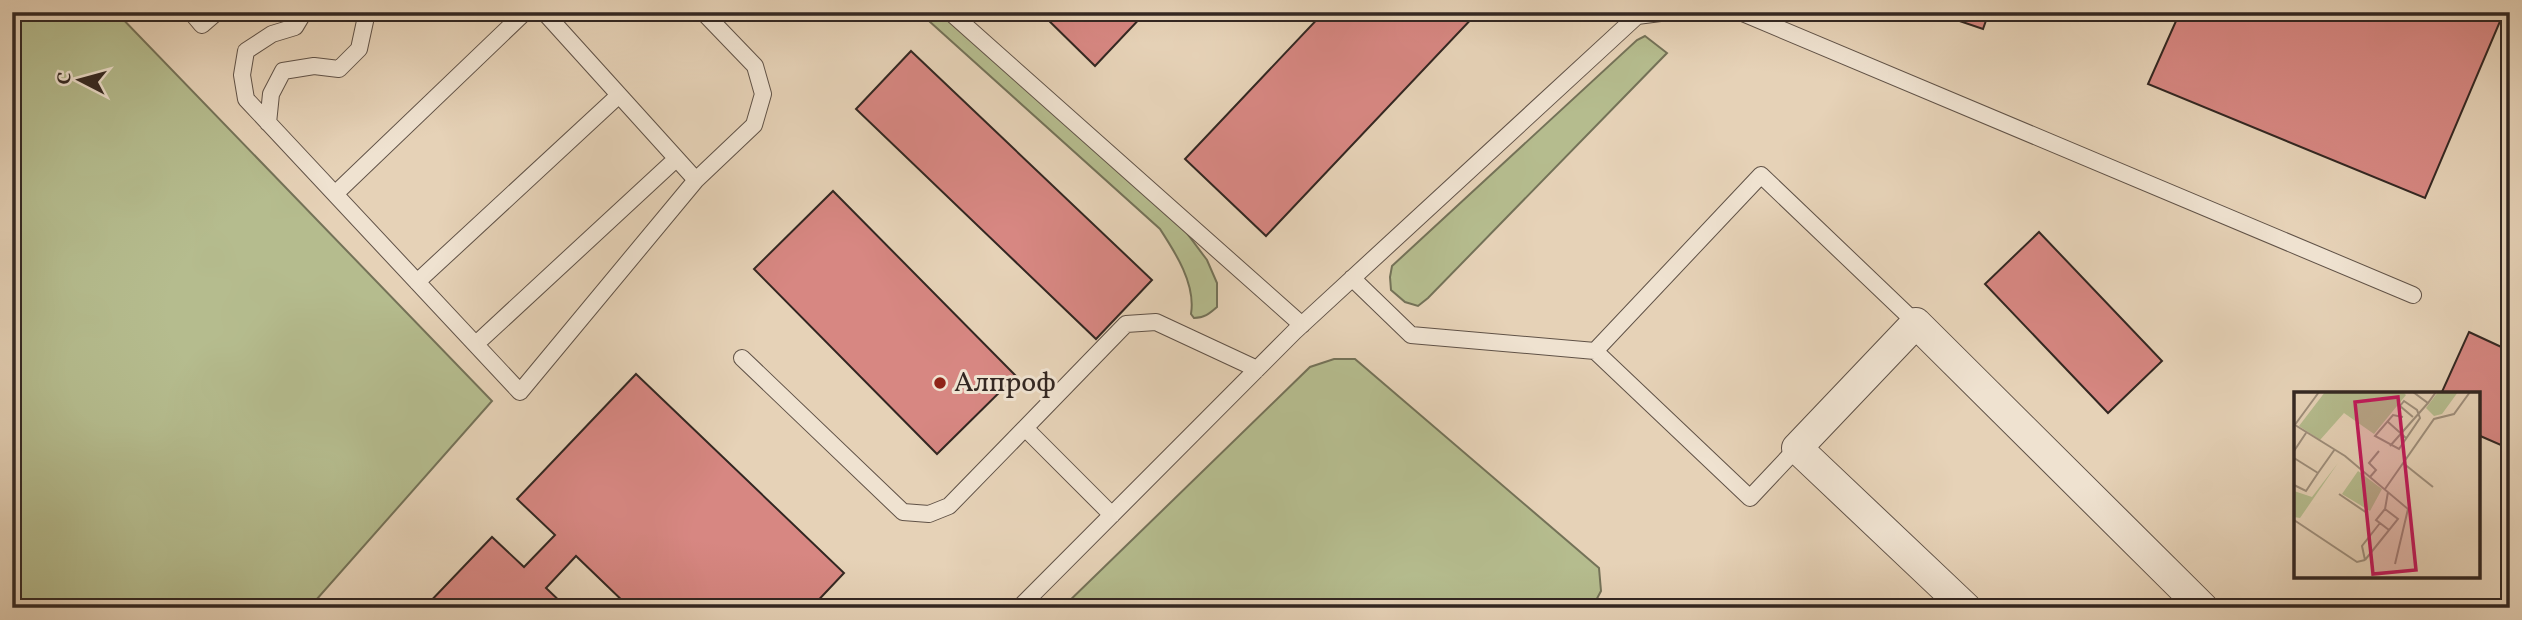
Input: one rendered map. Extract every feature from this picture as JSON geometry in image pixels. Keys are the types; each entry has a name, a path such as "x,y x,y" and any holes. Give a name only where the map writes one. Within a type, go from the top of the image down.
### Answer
{"street":[{"path":"1966,608 1797,448 1916,323 2203,608"}],"lane":[{"path":"191,12 202,25 217,12"},
{"path":"304,12 295,27 272,34 246,51 242,75 246,99 520,392 696,180 754,125 763,94 755,66 703,12"},
{"path":"268,123 271,94 283,71 314,65 339,69 359,49 367,12"},
{"path":"335,194 525,12"},
{"path":"544,12 696,180"},
{"path":"950,12 1303,325"},
{"path":"964,24 975,12"},
{"path":"1019,608 1257,369 1637,16 1668,12"},
{"path":"1740,12 2413,295"},
{"path":"417,282 618,96"},
{"path":"475,344 676,159"},
{"path":"1595,351 1761,175 1916,323"},
{"path":"1352,278 1411,335 1595,351 1750,498 1797,448"},
{"path":"742,358 903,512 929,514 949,506 1126,324 1156,322 1257,369"},
{"path":"1025,428 1112,515"}],"green space":[{"path":"12,12 116,12 492,401 309,608 12,608"},
{"path":"919,12 941,12 1183,228 1207,260 1217,283 1217,307 1206,315 1194,318 1191,314 1192,303 1187,280 1178,258 1160,229"},
{"path":"1645,36 1667,53 1428,298 1418,306 1405,302 1391,290 1392,266 1637,40"},
{"path":"1334,359 1355,359 1599,568 1601,591 1592,608 1062,608 1310,367"}],"building":[{"path":"1040,12 1146,12 1095,66"},
{"path":"1324,12 1478,12 1266,236 1185,159"},
{"path":"1933,12 1989,12 1983,29"},
{"path":"2180,12 2504,12 2425,198 2148,84"},
{"path":"911,51 1152,280 1096,339 856,109"},
{"path":"833,191 1016,376 937,454 754,269"},
{"path":"2039,232 2162,361 2108,413 1985,284"},
{"path":"2469,332 2510,351 2510,449 2480,436 2480,392 2442,392"},
{"path":"636,374 844,573 811,608 630,608 576,556 546,588 567,608 424,608 492,537 524,567 555,535 517,499"}],"place":[{"name":"Алпроф","path":"940,383"}]}
